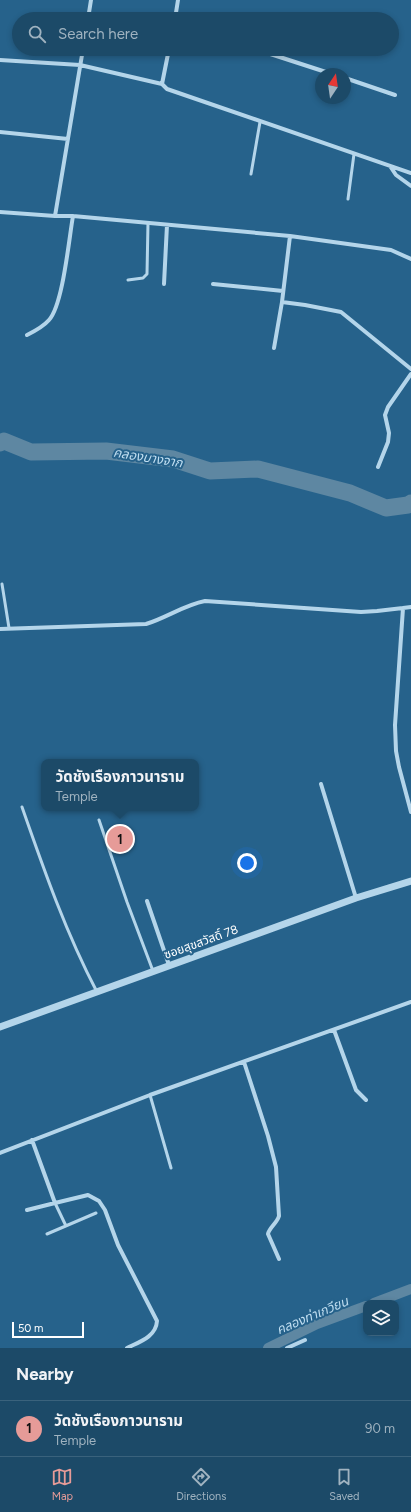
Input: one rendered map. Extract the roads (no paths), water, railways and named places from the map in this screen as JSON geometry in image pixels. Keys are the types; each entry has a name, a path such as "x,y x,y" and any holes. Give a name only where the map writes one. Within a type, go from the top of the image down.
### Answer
{"street":[{"path":"89,12 91,0"},
{"path":"176,12 178,0"},
{"path":"56,216 82,56"},
{"path":"162,84 168,56"},
{"path":"277,56 315,68"},
{"path":"0,60 80,65 162,84 167,89 177,94 411,173"},
{"path":"351,80 395,94"},
{"path":"0,132 68,139"},
{"path":"390,166 400,179 411,186"},
{"path":"0,212 73,216 290,236 391,250 411,259"},
{"path":"27,335 50,319 55,309 63,277 73,216"},
{"path":"164,284 168,224"},
{"path":"274,348 282,302 290,236"},
{"path":"213,284 283,291"},
{"path":"282,302 342,312 411,368"},
{"path":"378,467 388,442 389,433 385,415 388,407 411,374"},
{"path":"0,629 146,624 193,603 205,601 361,612 377,612 411,607"},
{"path":"403,608 395,725 396,751 411,812"},
{"path":"321,784 356,898"},
{"name":"ซอยสุขสวัสดิ์ 78","path":"0,1027 356,898 411,881"},
{"path":"147,901 169,965"},
{"path":"0,1152 150,1095 411,1002"},
{"path":"334,1030 356,1090 366,1100"},
{"path":"244,1062 268,1136 276,1167 279,1216 278,1222 268,1231 268,1234 279,1259"},
{"path":"32,1140 55,1203"},
{"path":"27,1210 88,1195 99,1201 105,1210 118,1245 157,1321 155,1331 149,1336 126,1348"},
{"path":"288,1348 306,1340"}],"lane":[{"path":"251,174 260,122"},
{"path":"348,199 354,154"},
{"path":"128,280 143,278 147,274 148,223"},
{"path":"2,584 9,628"},
{"path":"22,807 74,946 97,992"},
{"path":"99,820 152,971"},
{"path":"150,1095 171,1168"},
{"path":"55,1203 66,1226"},
{"path":"47,1234 96,1213"}],"waterway":[{"name":"คลองบางจาก","path":"0,443 4,441 31,452 106,451 173,459 210,471 258,469 350,493 386,508 408,505 411,503"},
{"name":"คลองท่าเกวียน","path":"382,1300 411,1289"},
{"name":"คลองท่าเกวียน","path":"268,1348 317,1324 363,1307"}],"place":[{"name":"วัดชังเรืองภาวนาราม","path":"120,839"}]}
